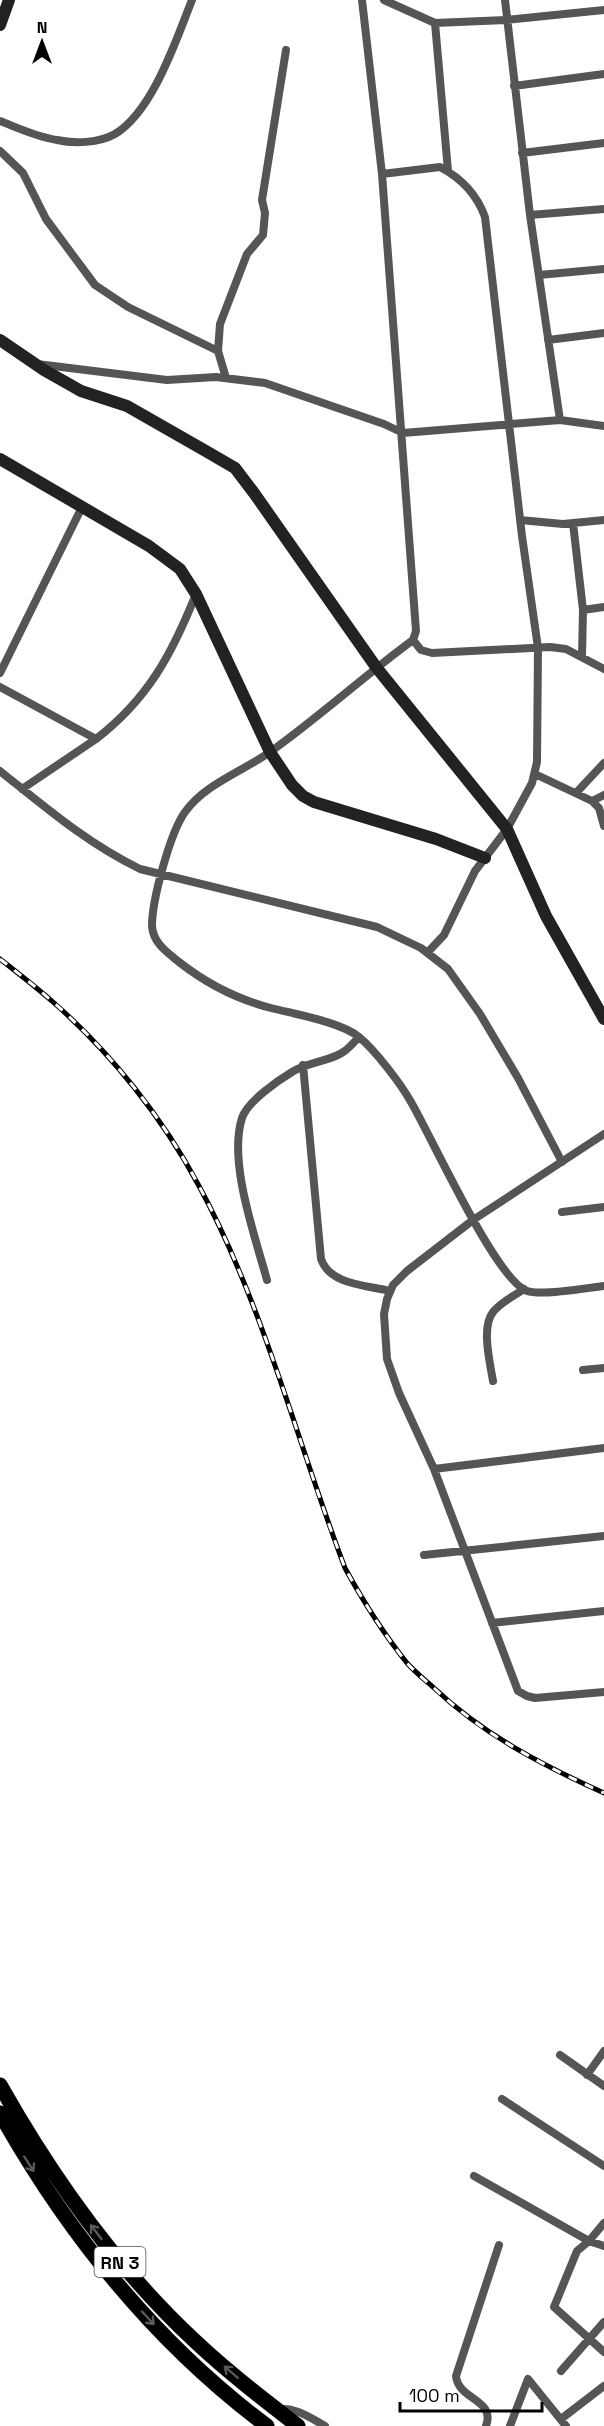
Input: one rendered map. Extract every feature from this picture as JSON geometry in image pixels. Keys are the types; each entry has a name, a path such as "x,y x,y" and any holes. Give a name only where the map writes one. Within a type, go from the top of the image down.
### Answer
{"highway":[{"name":"RN 3","path":"0,2085 32,2141 92,2227 127,2270 196,2342 298,2426"},
{"name":"RN 3","path":"0,2113 40,2180 83,2241 129,2298 214,2384 267,2426"}],"street":[{"path":"0,25 9,0"},
{"path":"0,121 58,141 90,141 115,134 143,106 156,86 192,0"},
{"path":"362,0 382,174 416,605 416,631 413,640 270,752 203,794 187,809 176,826 154,905 152,926 155,938 164,950 198,977 225,992 249,1002 311,1018 359,1037 410,1100 473,1220 509,1277 524,1289 536,1293 604,1286"},
{"path":"384,0 435,23 506,20 604,10"},
{"path":"505,0 530,215 560,420"},
{"path":"435,23 448,171"},
{"path":"226,378 218,351 220,324 247,254 263,235 265,213 262,200 286,50"},
{"path":"514,86 604,74"},
{"path":"522,153 604,143"},
{"path":"0,152 23,173 46,219 95,285 128,307 218,351"},
{"path":"382,174 440,167 472,191 480,201 485,217 508,424 538,648 537,762 532,783 507,829 475,871 444,935 428,952"},
{"path":"530,215 604,209"},
{"path":"538,276 604,269"},
{"path":"548,340 604,333"},
{"path":"0,340 33,363 81,391 127,406 234,468 376,667 507,829 546,916 604,1019"},
{"path":"33,363 167,380 226,378 265,383 375,420 403,433 560,420 604,426"},
{"path":"0,459 165,557 180,569 196,594 270,752 292,785 303,796 314,802 436,838 485,858"},
{"path":"0,673 82,507"},
{"path":"520,520 573,523 604,520"},
{"path":"573,523 583,610 582,656"},
{"path":"22,789 96,740 131,710 162,666 196,594"},
{"path":"583,610 604,607"},
{"path":"413,640 421,650 432,653 538,648 566,649 604,669"},
{"path":"0,687 96,740"},
{"path":"576,793 604,763"},
{"path":"0,771 63,821 115,857 140,869 377,927 404,938 428,952 448,969 480,1014 518,1078 562,1162"},
{"path":"535,774 592,801 599,808 604,826"},
{"path":"592,801 604,795"},
{"path":"267,1280 240,1182 242,1118 250,1105 303,1065 346,1051 359,1037"},
{"path":"303,1065 321,1259 324,1268 340,1280 390,1291"},
{"path":"604,1134 473,1220 407,1271 393,1284 384,1314 387,1359 399,1393 434,1469 518,1691 535,1698 604,1692"},
{"path":"562,1212 604,1207"},
{"path":"493,1381 488,1345 488,1324 492,1313 524,1289"},
{"path":"583,1370 604,1368"},
{"path":"434,1469 604,1448"},
{"path":"424,1555 604,1536"},
{"path":"492,1623 604,1611"},
{"path":"587,2075 604,2051"},
{"path":"560,2055 604,2086"},
{"path":"501,2099 604,2166"},
{"path":"474,2176 589,2241 604,2246"},
{"path":"604,2223 577,2251 554,2307 604,2352"},
{"path":"486,2426 488,2414 486,2409 459,2388 456,2376 499,2245"},
{"path":"561,2371 604,2322"},
{"path":"510,2426 528,2379 564,2423 604,2386"},
{"path":"276,2409 297,2410 326,2426"}],"railway":[{"path":"0,959 34,985 95,1043 152,1111 185,1161 222,1231 261,1326 345,1568 366,1605 390,1640 413,1670 473,1720 514,1748 604,1793"}]}
